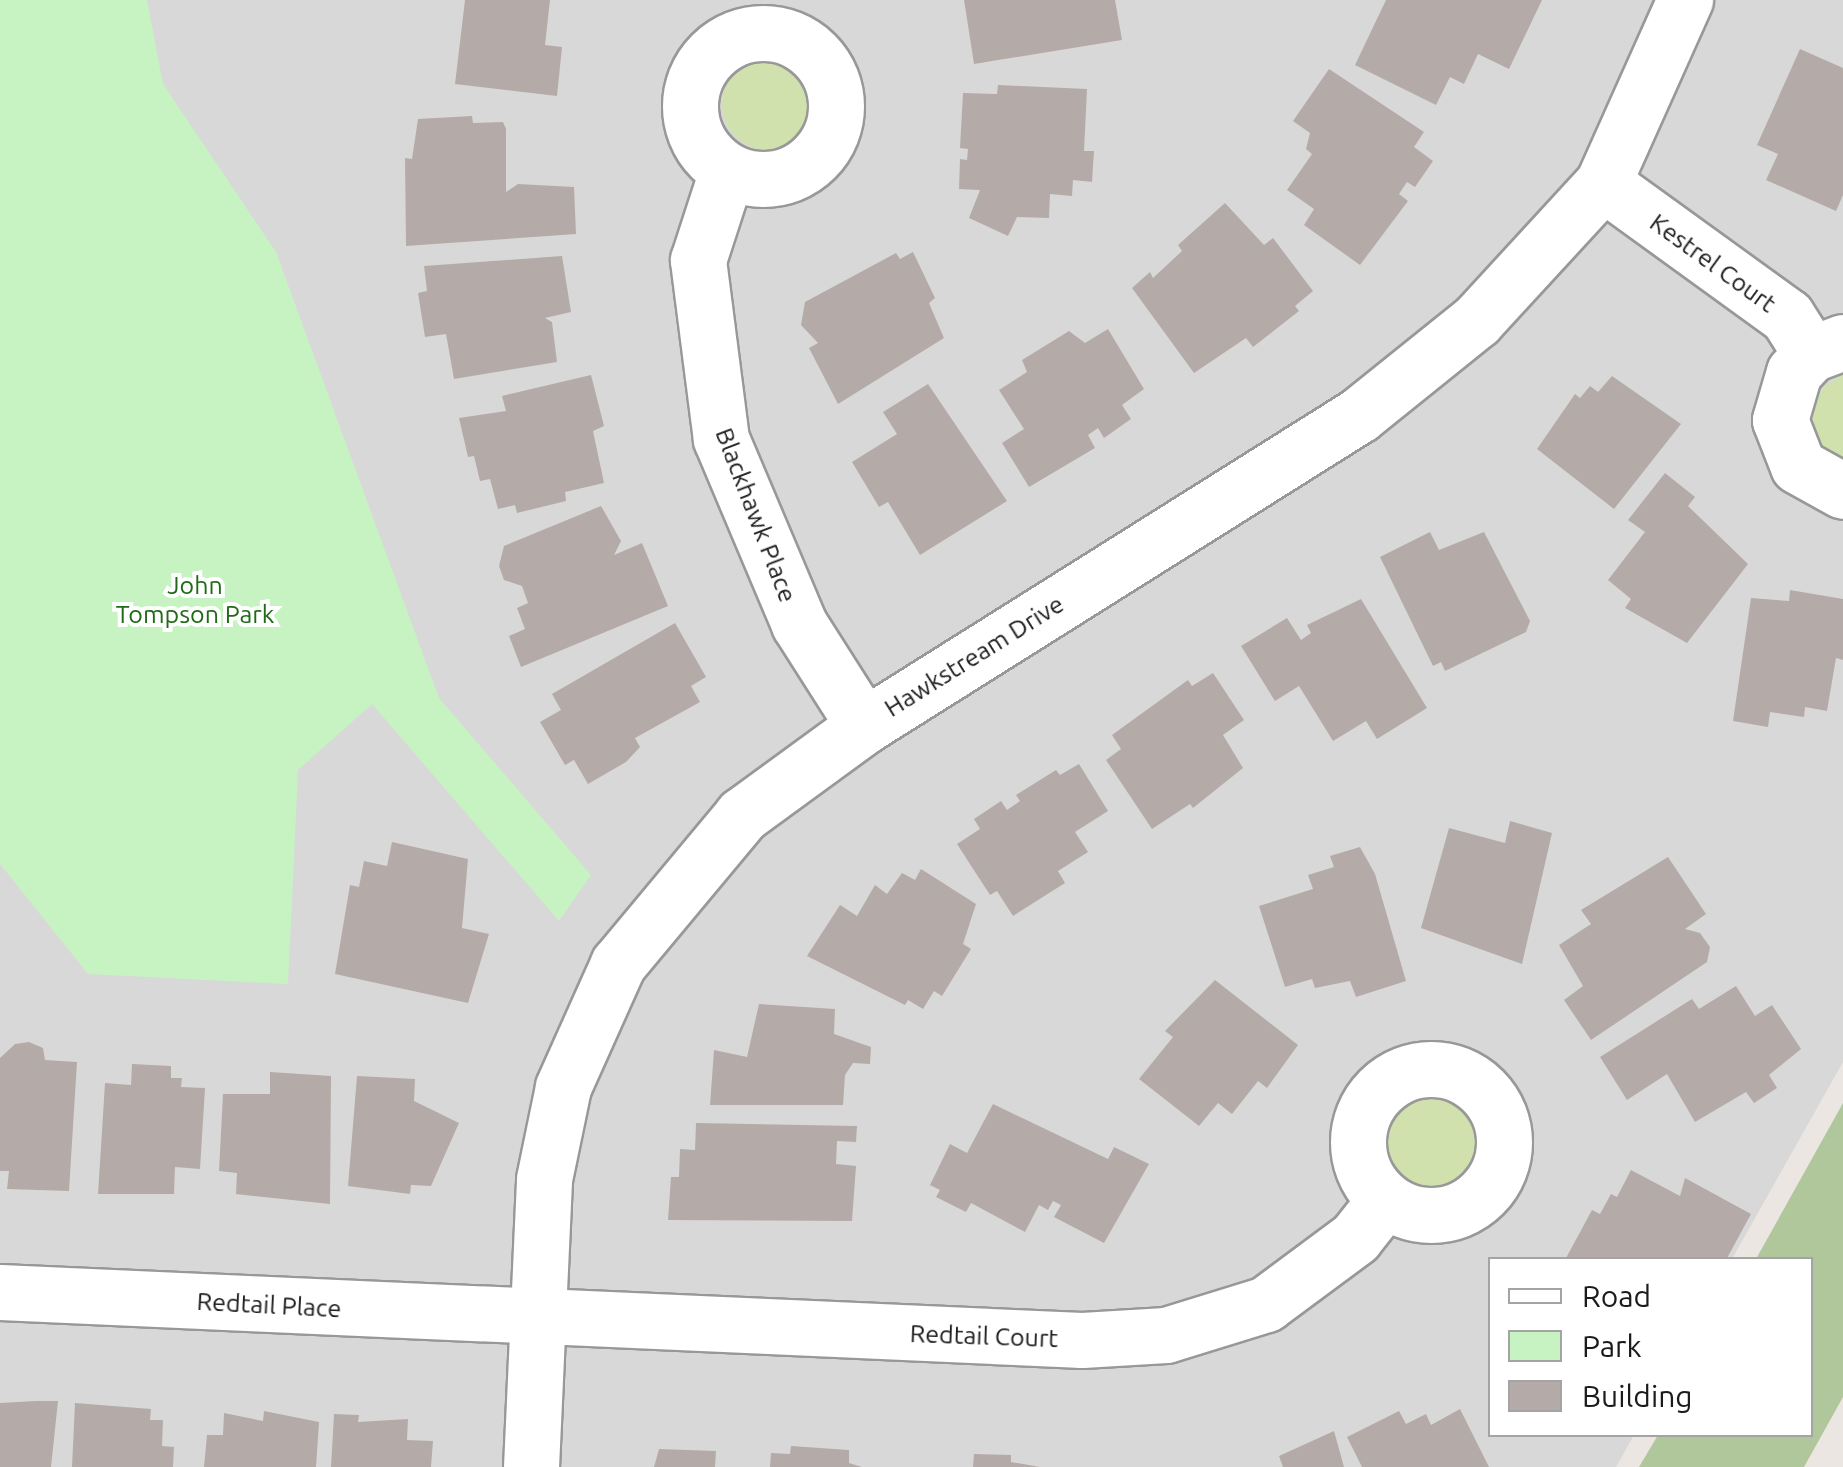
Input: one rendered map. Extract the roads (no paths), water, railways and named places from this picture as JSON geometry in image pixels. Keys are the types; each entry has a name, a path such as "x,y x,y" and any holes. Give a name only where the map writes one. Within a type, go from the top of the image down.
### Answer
{"street":[{"name":"Hawkstream Drive","path":"531,1467 544,1179 563,1087 618,964 742,815 864,726 1412,376 1477,320 1602,184 1686,0"},
{"name":"Blackhawk Place","path":"728,171 698,260 722,439 799,624 864,726"},
{"name":"Kestrel Court","path":"1602,184 1827,348 1783,395 1785,444 1818,482 1843,491"},
{"name":"Redtail Court","path":"538,1318 1082,1340 1166,1335 1266,1304 1355,1238 1385,1200"},
{"name":"Redtail Place","path":"0,1292 538,1318"}],"park label":[{"name":"John Tompson Park","path":"195,600"}]}
